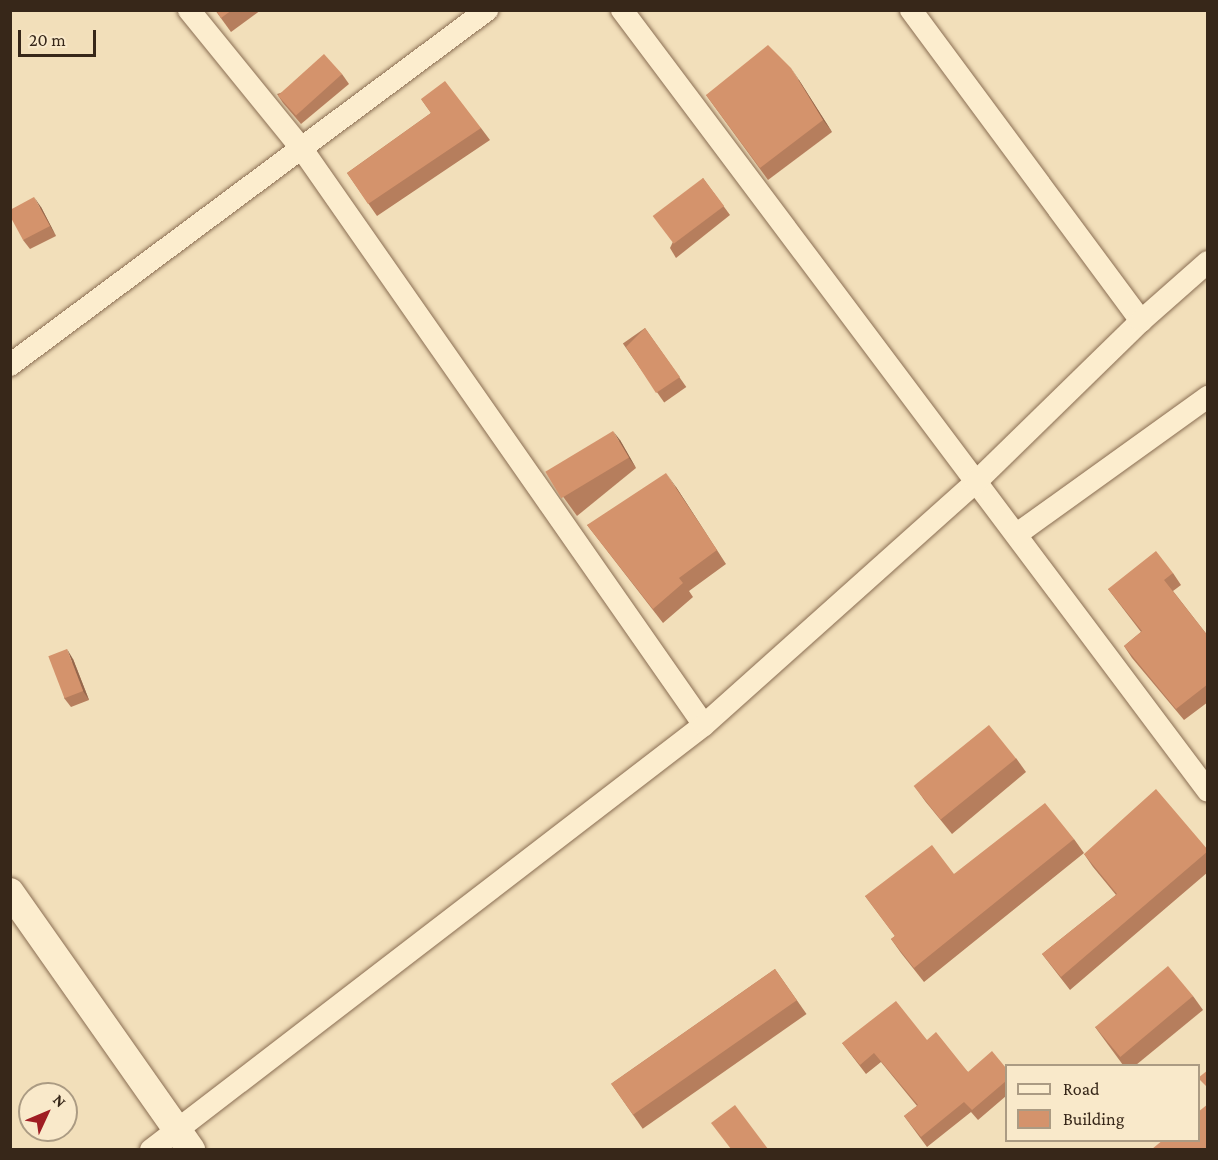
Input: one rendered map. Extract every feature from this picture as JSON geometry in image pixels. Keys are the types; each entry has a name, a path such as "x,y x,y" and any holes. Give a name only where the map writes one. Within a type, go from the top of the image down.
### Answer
{"street":[{"path":"189,10 303,149 704,725"},
{"path":"10,365 487,10"},
{"path":"622,10 1208,791"},
{"path":"911,10 1141,321"},
{"path":"151,1149 185,1140 704,725 976,482 1141,321 1208,262"},
{"path":"1017,534 1208,397"},
{"path":"10,892 185,1140"}],"building":[{"path":"216,10 232,10 221,18"},
{"path":"768,45 791,68 823,120 760,168 706,95"},
{"path":"324,54 342,74 296,116 278,95"},
{"path":"445,81 481,128 368,204 347,173 431,113 421,99"},
{"path":"703,178 724,206 674,244 653,216"},
{"path":"34,197 50,226 23,240 10,216 10,210"},
{"path":"645,328 680,377 656,393 626,347"},
{"path":"613,431 629,458 561,498 545,472"},
{"path":"666,473 717,550 679,578 683,583 653,609 587,525"},
{"path":"1156,551 1173,573 1164,580 1208,636 1208,684 1176,709 1124,646 1142,631 1108,589"},
{"path":"67,649 83,691 64,698 48,656"},
{"path":"989,725 1016,758 941,819 914,786"},
{"path":"1156,789 1208,851 1061,977 1042,954 1117,894 1084,854"},
{"path":"1045,803 1074,839 914,968 891,939 895,936 865,896 932,845 954,874"},
{"path":"1168,966 1193,996 1120,1057 1095,1027"},
{"path":"775,969 797,1000 633,1115 611,1084"},
{"path":"896,1001 927,1040 936,1032 968,1072 992,1051 1005,1067 1005,1082 972,1110 964,1102 921,1137 904,1116 918,1105 874,1053 860,1065 842,1043"},
{"path":"1208,1070 1208,1088 1200,1080 1200,1076"},
{"path":"1208,1104 1208,1149 1152,1149 1161,1142 1200,1142 1200,1110"},
{"path":"735,1105 768,1149 731,1149 711,1123"}]}
